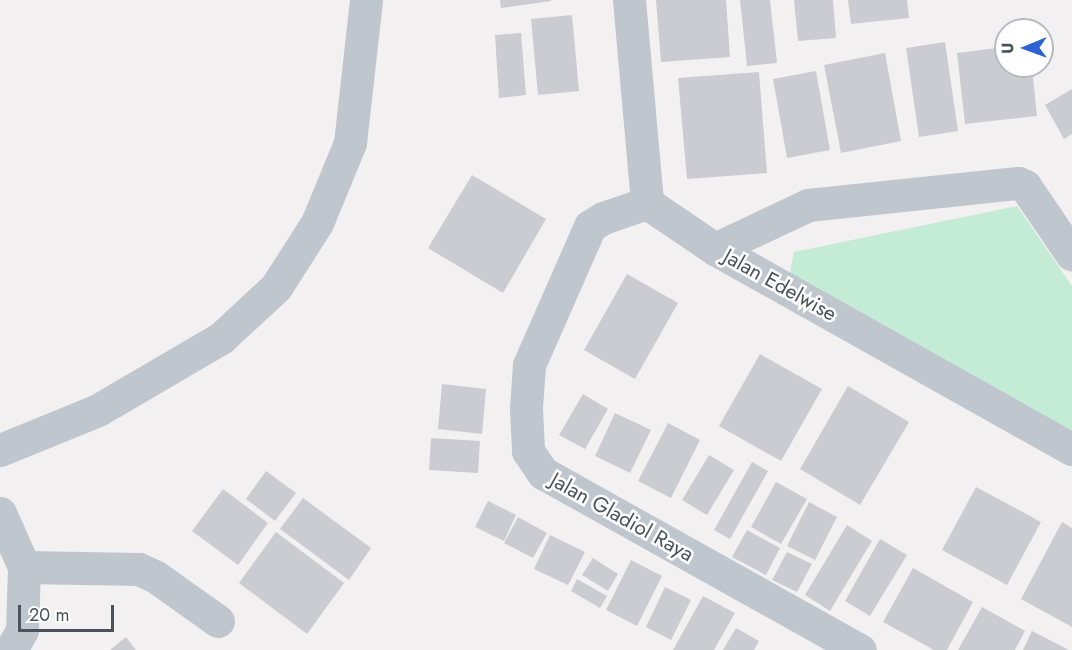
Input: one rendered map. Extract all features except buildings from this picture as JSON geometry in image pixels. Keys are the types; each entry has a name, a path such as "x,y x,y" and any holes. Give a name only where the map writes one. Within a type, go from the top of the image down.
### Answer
{"street":[{"path":"0,450 98,410 221,338 276,287 317,223 350,143 366,0"},
{"path":"628,0 647,203 715,249"},
{"name":"Jalan Edelwise","path":"715,249 808,205 1018,183 1025,186 1072,255"},
{"name":"Jalan Gladiol Raya","path":"647,203 603,218 590,226 529,365 526,416 528,451 543,473 860,650"},
{"name":"Jalan Edelwise","path":"715,249 1072,449"},
{"path":"0,513 24,567 22,630 11,650"},
{"path":"24,567 139,569 156,577 218,621"}],"green space":[{"path":"1017,206 1072,286 1072,445 790,273 794,252"}]}
